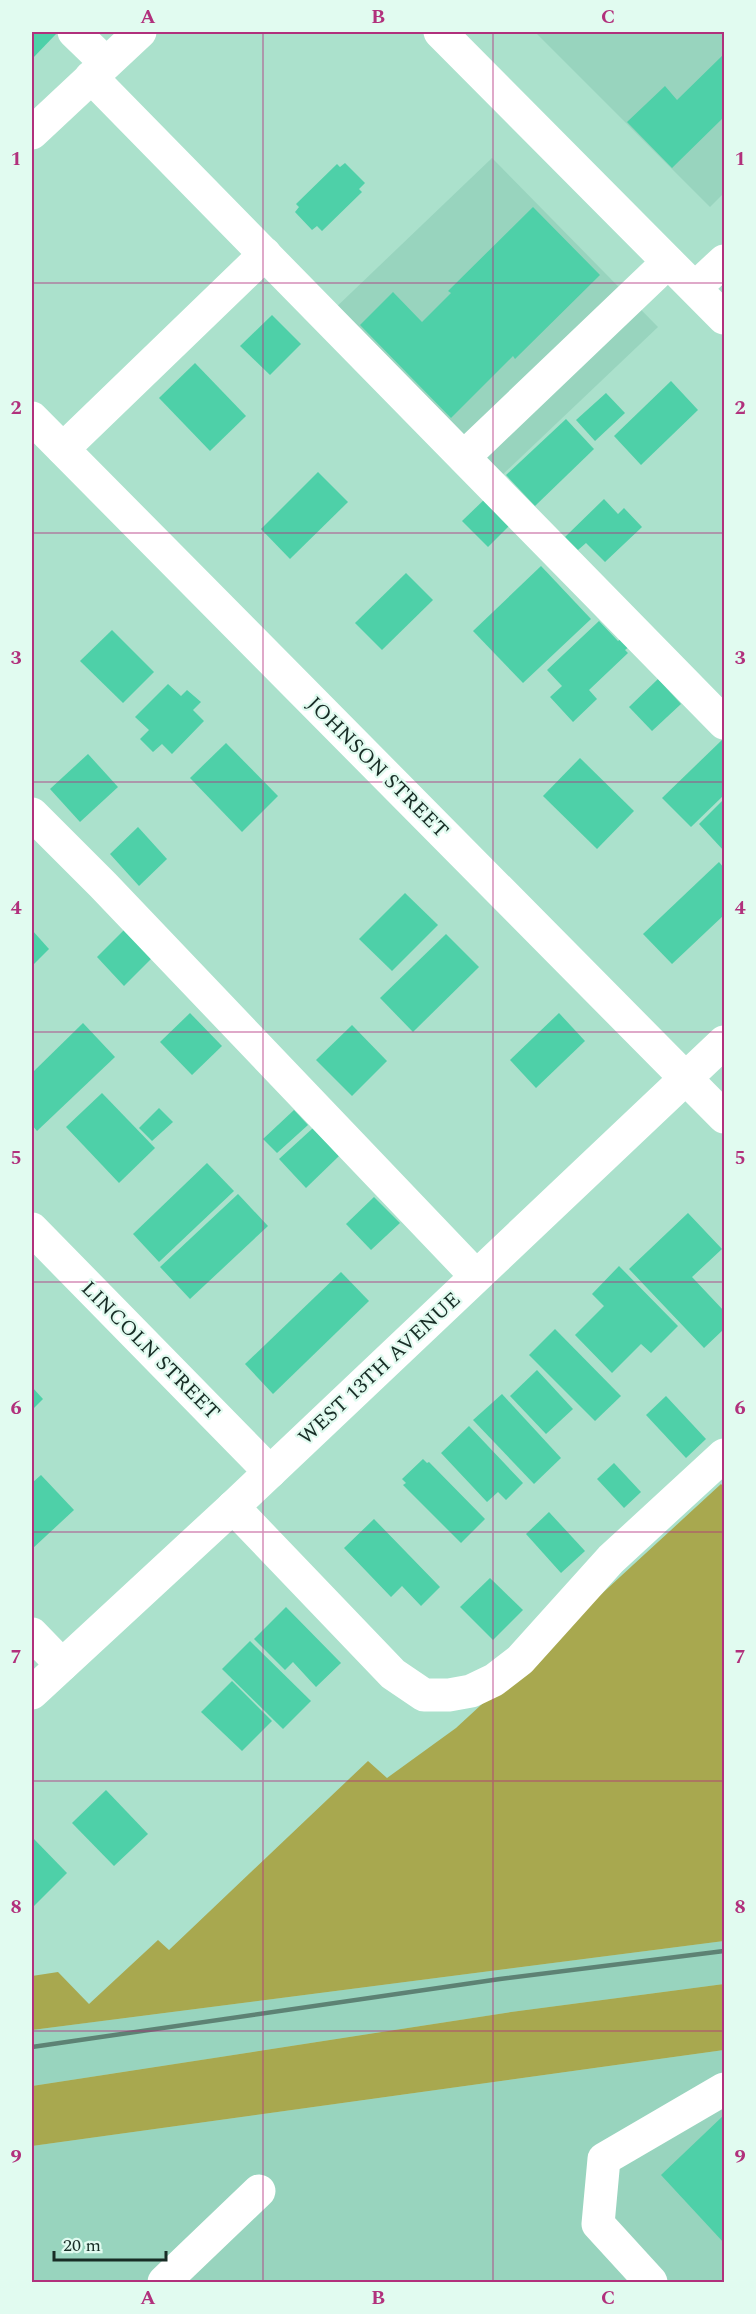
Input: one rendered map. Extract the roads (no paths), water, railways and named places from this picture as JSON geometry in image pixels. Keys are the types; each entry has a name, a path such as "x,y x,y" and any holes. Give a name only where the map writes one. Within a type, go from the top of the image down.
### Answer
{"street":[{"path":"74,32 98,70 265,254 724,723"},
{"path":"32,133 140,32"},
{"path":"440,32 724,318"},
{"path":"63,449 265,254"},
{"path":"695,288 724,261"},
{"path":"464,457 668,262"},
{"name":"JOHNSON STREET","path":"32,418 724,1117"},
{"path":"32,814 476,1276"},
{"name":"WEST 13TH AVENUE","path":"32,1693 233,1507 724,1042"},
{"name":"LINCOLN STREET","path":"32,1229 270,1472"},
{"path":"233,1507 393,1674 424,1695 449,1695 471,1691 494,1680 520,1660 612,1559 724,1455"},
{"path":"32,1634 62,1665"},
{"path":"651,2283 598,2224 604,2159 724,2089"},
{"path":"164,2283 259,2191"}],"railway":[{"path":"32,2047 500,1979 724,1951"}]}
